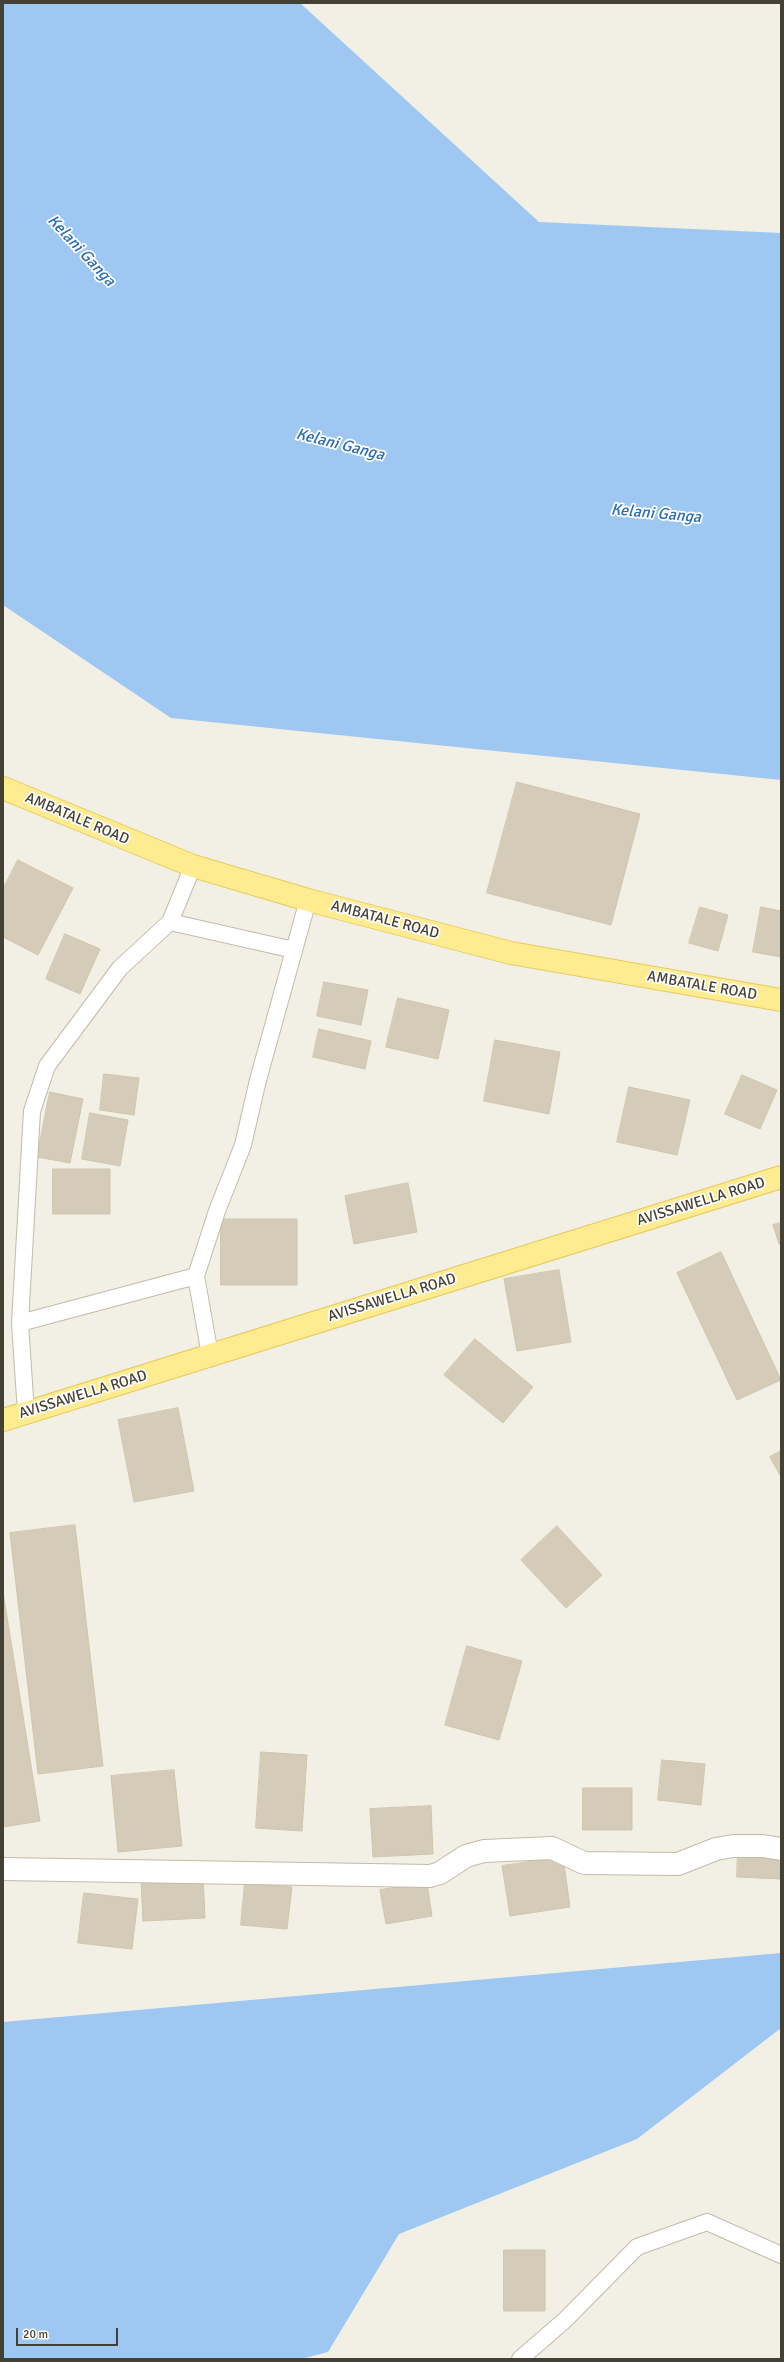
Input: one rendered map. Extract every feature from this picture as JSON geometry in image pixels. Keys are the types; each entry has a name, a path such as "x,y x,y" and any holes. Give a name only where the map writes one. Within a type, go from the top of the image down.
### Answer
{"main road":[{"name":"AMBATALE ROAD","path":"3,788 193,866 308,900 511,953 781,1000"},
{"name":"AVISSAWELLA ROAD","path":"3,1420 781,1177"}],"street":[{"path":"3,1869 430,1876 440,1873 466,1856 484,1851 552,1848 584,1863 678,1864 716,1849 733,1846 763,1846 781,1849"}],"lane":[{"path":"26,1413 20,1323 32,1111 47,1066 120,968 170,922 193,866"},
{"path":"210,1355 196,1276 218,1211 243,1145 258,1080 308,900"},
{"path":"170,922 294,950"},
{"path":"20,1323 196,1276"},
{"path":"520,2359 566,2320 637,2247 708,2222 781,2255"}],"water":[{"name":"Kelani Ganga","path":"3,3 300,3 539,222 781,233 781,780 171,718 3,605"},
{"path":"781,1953 781,2028 637,2139 399,2234 328,2352 301,2359 3,2359 3,2022"}],"building":[{"path":"517,782 640,814 611,925 487,893"},
{"path":"18,860 73,888 38,955 3,937 3,889"},
{"path":"700,907 728,915 718,951 689,943"},
{"path":"761,907 781,911 781,957 753,952"},
{"path":"65,934 100,949 80,994 46,979"},
{"path":"324,982 368,990 361,1025 317,1016"},
{"path":"398,998 449,1010 438,1059 386,1047"},
{"path":"319,1029 371,1041 365,1069 313,1057"},
{"path":"495,1040 560,1052 549,1114 484,1101"},
{"path":"104,1074 139,1078 134,1115 100,1110"},
{"path":"742,1075 777,1090 760,1129 725,1114"},
{"path":"629,1087 690,1100 677,1155 617,1142"},
{"path":"50,1092 83,1099 70,1163 37,1157"},
{"path":"90,1113 128,1120 120,1166 82,1159"},
{"path":"53,1169 110,1169 110,1214 53,1214"},
{"path":"408,1183 417,1232 354,1244 345,1196"},
{"path":"221,1219 297,1219 297,1285 221,1285"},
{"path":"781,1223 781,1244 779,1244 773,1225"},
{"path":"721,1252 781,1380 737,1400 677,1273"},
{"path":"559,1270 571,1342 517,1351 504,1279"},
{"path":"475,1339 533,1387 503,1423 444,1375"},
{"path":"178,1408 194,1491 134,1502 118,1420"},
{"path":"781,1451 781,1477 770,1457"},
{"path":"75,1525 103,1766 38,1774 10,1533"},
{"path":"557,1526 602,1575 566,1608 521,1560"},
{"path":"3,1592 40,1821 3,1827"},
{"path":"467,1646 522,1661 499,1740 445,1725"},
{"path":"261,1752 307,1755 302,1831 256,1828"},
{"path":"662,1760 705,1764 701,1805 658,1800"},
{"path":"174,1770 182,1846 118,1852 111,1776"},
{"path":"583,1788 632,1788 632,1830 583,1830"},
{"path":"431,1806 433,1854 373,1857 370,1809"},
{"path":"738,1851 781,1853 780,1879 737,1877"},
{"path":"563,1857 570,1907 510,1916 502,1866"},
{"path":"203,1876 205,1918 143,1921 141,1880"},
{"path":"245,1883 292,1887 287,1929 241,1925"},
{"path":"427,1883 432,1916 386,1924 380,1890"},
{"path":"84,1893 138,1899 132,1949 78,1943"},
{"path":"504,2250 545,2250 545,2311 504,2311"}]}
